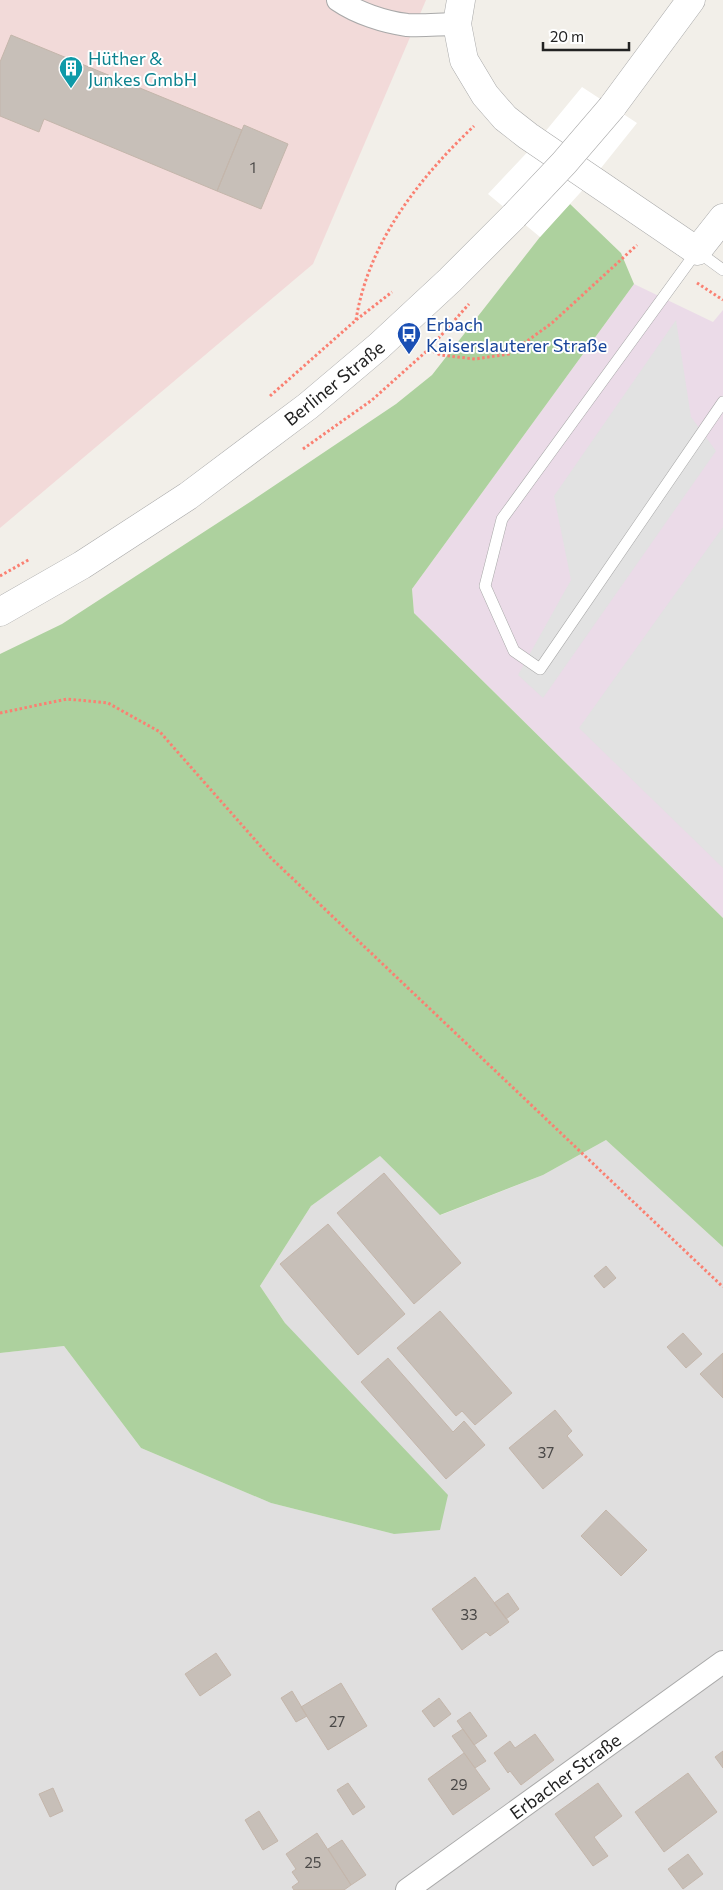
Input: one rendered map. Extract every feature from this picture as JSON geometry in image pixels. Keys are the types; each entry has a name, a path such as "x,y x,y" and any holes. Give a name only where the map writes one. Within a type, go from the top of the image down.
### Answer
{"street":[{"path":"338,0 347,6 382,20 407,25 459,12 464,60 485,95 505,118 528,136 697,250 723,218"},
{"name":"Berliner Straße","path":"0,612 82,565 188,496 308,406 380,346 450,280 564,163 612,106 691,0"},
{"name":"Erbacher Straße","path":"407,1890 723,1662"}],"lane":[{"path":"723,270 697,250 502,519 485,586 514,651 540,669 723,402"}],"path":[{"path":"356,320 360,295 375,256 400,212 426,176 475,125"},
{"path":"429,349 440,355 474,359 508,354 552,323 640,242"},
{"path":"264,402 356,320 394,290"},
{"path":"0,576 35,557"},
{"path":"0,713 67,699 108,703 160,732 271,858 723,1287"}],"shaded area":[{"path":"0,0 426,0 313,264 0,528"},
{"path":"634,284 713,322 723,310 723,918 414,613 412,589"},
{"path":"676,320 691,417 716,451 543,698 518,675 571,580 554,496"},
{"path":"723,527 723,868 579,728"},
{"path":"606,1140 723,1247 723,1890 0,1890 0,1353 64,1346 141,1448 271,1503 394,1534 285,1323 260,1286 311,1206 380,1156 441,1215 543,1175"}],"green space":[{"path":"570,204 621,253 634,284 412,589 414,613 723,918 723,1247 606,1140 543,1175 440,1215 380,1156 311,1206 260,1286 285,1323 448,1495 440,1530 394,1534 271,1503 141,1448 64,1346 0,1353 0,654 62,624 250,502 396,404 432,375 540,237"}],"pier":[{"path":"582,87 637,123 589,183 540,237 488,194 535,144"}],"building":[{"name":"Hüther & Junkes GmbH","path":"11,35 242,130 217,191 44,119 39,132 0,116 0,62"},
{"path":"244,125 288,144 261,209 217,191"},
{"path":"384,1173 461,1263 414,1304 337,1213"},
{"path":"328,1224 405,1314 358,1355 280,1264"},
{"path":"606,1266 616,1278 604,1288 594,1276"},
{"path":"440,1311 512,1393 475,1425 462,1411 456,1416 397,1348"},
{"path":"683,1333 702,1354 686,1368 667,1347"},
{"path":"723,1353 723,1398 700,1374"},
{"path":"388,1358 453,1432 464,1421 485,1445 446,1479 361,1382"},
{"path":"555,1410 572,1431 567,1436 583,1455 543,1489 509,1448"},
{"path":"606,1510 647,1550 621,1576 581,1536"},
{"path":"475,1577 509,1622 490,1636 486,1632 462,1650 432,1609"},
{"path":"508,1593 519,1609 506,1619 494,1603"},
{"path":"216,1653 231,1675 200,1696 185,1674"},
{"path":"341,1683 367,1726 328,1750 301,1707"},
{"path":"292,1691 307,1716 296,1722 281,1698"},
{"path":"439,1698 451,1714 434,1727 422,1711"},
{"path":"470,1712 487,1736 474,1745 457,1721"},
{"path":"463,1729 486,1761 475,1768 452,1736"},
{"path":"535,1734 554,1760 521,1785 510,1771 508,1773 494,1753 510,1741 515,1748"},
{"path":"723,1751 723,1768 715,1757"},
{"path":"464,1753 490,1789 453,1815 428,1779"},
{"path":"688,1773 717,1812 664,1852 635,1812"},
{"path":"348,1783 365,1807 353,1815 337,1790"},
{"path":"598,1783 622,1816 594,1837 608,1856 593,1866 555,1814"},
{"path":"53,1788 63,1811 50,1817 39,1794"},
{"path":"259,1811 278,1841 263,1850 245,1820"},
{"path":"317,1833 351,1885 344,1890 294,1890 292,1887 299,1882 292,1872 296,1869 286,1854"},
{"path":"342,1840 366,1875 351,1885 328,1849"},
{"path":"688,1854 703,1874 683,1889 668,1869"}],"place":[{"name":"Hüther & Junkes GmbH","path":"71,89"},
{"name":"Erbach Kaiserslauterer Straße","path":"409,355"}]}
